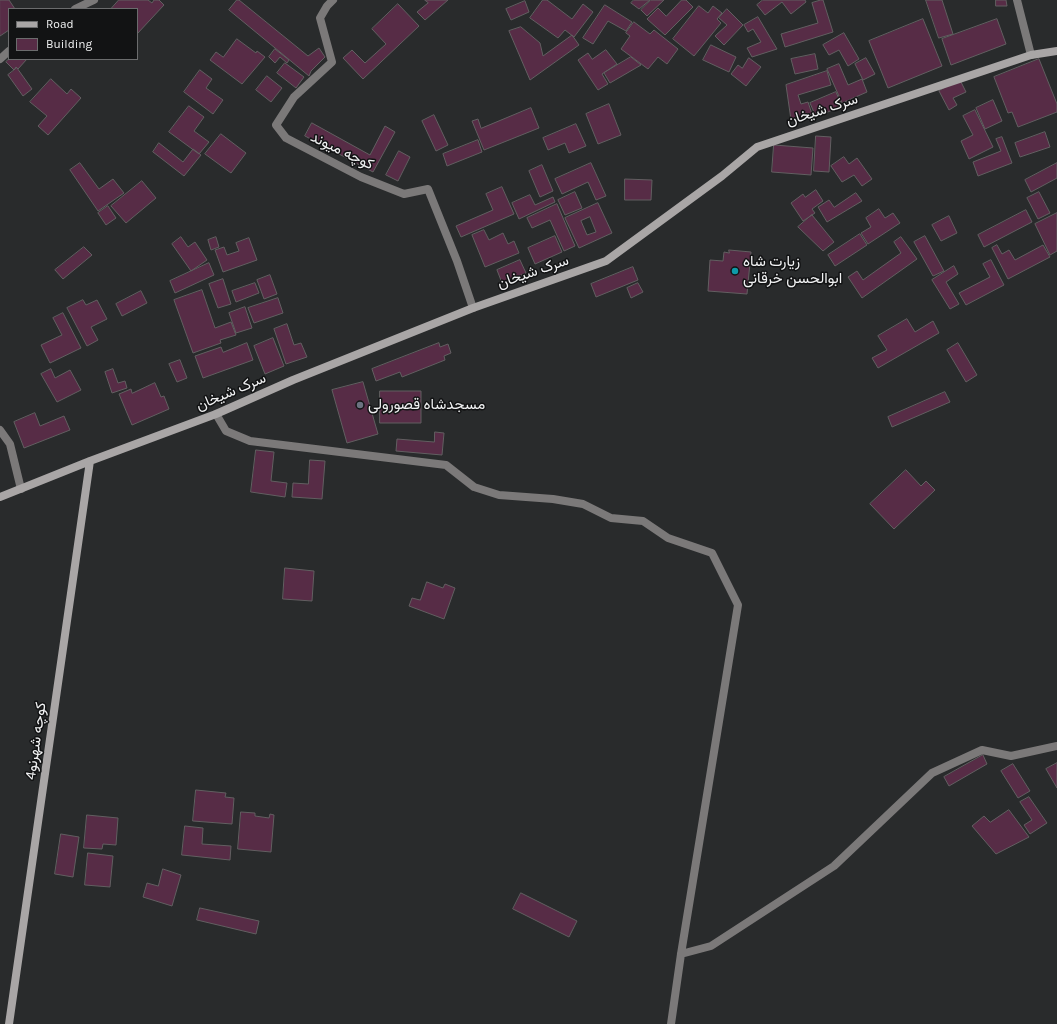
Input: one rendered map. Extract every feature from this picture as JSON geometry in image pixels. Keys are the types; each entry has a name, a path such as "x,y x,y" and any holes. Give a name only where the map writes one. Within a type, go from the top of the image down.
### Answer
{"street":[{"path":"77,8 94,0"},
{"name":"کوچه میوند","path":"333,0 327,6 320,18 332,62 294,98 276,125 286,138 361,177 404,194 428,190 457,261 474,308"},
{"path":"1017,0 1031,55"},
{"name":"سرک شیخان","path":"0,497 90,461 216,414 293,380 474,308 606,261 722,176 757,147 1031,55 1057,51"},
{"path":"0,59 8,52"},
{"path":"216,414 226,432 250,441 446,465 474,486 499,495 553,498 584,504 611,518 643,521 668,538 712,553 738,605 671,1024"},
{"path":"0,430 10,444 21,489"},
{"name":"کوچه شهرنو4","path":"9,1024 90,461"},
{"path":"681,954 711,946 834,866 932,773 982,750 1011,756 1057,746"}],"building":[{"path":"0,0 9,0 14,8 8,8 8,31 0,36"},
{"path":"119,0 148,0 152,3 154,0 159,0 164,5 138,33 138,8 112,8"},
{"path":"237,0 239,0 308,56 319,48 325,57 311,71 309,76 229,10"},
{"path":"425,0 448,0 425,20 417,12 428,3"},
{"path":"543,0 547,0 572,19 583,4 593,12 574,37 565,30 558,38 530,18"},
{"path":"634,0 650,0 639,9 631,3"},
{"path":"651,0 664,0 647,16 641,10"},
{"path":"682,0 686,0 693,7 665,35 647,19 658,8 666,16"},
{"path":"763,0 805,0 806,2 791,14 782,2 765,15 757,5"},
{"path":"823,0 833,32 785,47 781,34 818,23 812,3"},
{"path":"926,0 942,0 953,34 939,38"},
{"path":"996,0 1006,0 1007,6 996,6"},
{"path":"525,1 529,12 511,20 506,9"},
{"path":"398,4 419,26 363,79 343,58 352,50 365,63 386,44 372,29"},
{"path":"605,5 632,22 626,31 608,21 593,44 583,38"},
{"path":"699,6 708,13 713,6 722,13 717,19 721,23 694,56 673,39"},
{"path":"727,9 743,25 724,45 715,36 727,25 719,18"},
{"path":"758,17 777,49 752,57 747,48 761,42 753,29 748,32 744,25"},
{"path":"923,19 942,66 888,88 869,41"},
{"path":"997,19 1006,44 951,65 942,39"},
{"path":"634,22 650,34 654,30 678,49 667,64 658,57 648,69 621,49 630,36 626,33"},
{"path":"521,27 540,43 543,56 572,35 579,45 530,80 509,31"},
{"path":"844,33 859,59 848,66 839,50 829,55 823,45"},
{"path":"237,39 256,53 257,51 265,57 242,84 210,60 216,52 223,57"},
{"path":"711,45 736,57 729,72 703,60"},
{"path":"275,49 289,60 287,63 280,57 275,63 269,57"},
{"path":"606,50 617,64 602,74 608,84 598,90 578,60 588,53 592,59"},
{"path":"815,54 818,69 795,74 791,59"},
{"path":"631,57 641,65 610,83 604,73"},
{"path":"749,58 761,67 746,86 731,74 738,65 742,68"},
{"path":"866,58 875,74 863,80 855,64"},
{"path":"1039,59 1057,104 1057,112 1018,127 1012,112 1008,113 994,77"},
{"path":"8,60 26,60 18,69 16,67 14,70 6,62"},
{"path":"285,63 304,77 296,88 277,73"},
{"path":"839,64 848,85 862,79 867,92 842,103 827,69"},
{"path":"17,68 32,89 23,96 8,75"},
{"path":"200,70 212,79 206,88 223,100 213,114 184,92"},
{"path":"827,71 831,85 798,95 801,104 808,102 812,114 791,120 786,85"},
{"path":"267,76 282,88 271,102 256,90"},
{"path":"51,79 67,94 71,89 81,98 48,135 38,126 47,116 30,102"},
{"path":"960,80 966,92 953,98 957,105 949,110 939,91"},
{"path":"836,92 842,106 816,117 810,103"},
{"path":"993,100 1002,121 985,129 976,108"},
{"path":"609,104 621,135 598,144 586,114"},
{"path":"189,106 204,117 194,131 209,142 199,154 169,132"},
{"path":"531,108 539,128 484,150 472,121 478,119 481,128"},
{"path":"975,110 993,147 969,159 961,141 973,135 963,116"},
{"path":"434,115 448,145 436,151 422,121"},
{"path":"312,123 370,155 385,126 395,132 373,172 305,136"},
{"path":"576,124 586,146 569,153 565,143 548,150 543,138"},
{"path":"1045,132 1050,147 1020,157 1015,143"},
{"path":"221,134 246,153 231,173 205,154"},
{"path":"816,136 831,137 829,172 814,171"},
{"path":"1002,137 1012,163 978,176 973,162 1001,151 996,139"},
{"path":"478,140 482,152 447,166 443,154"},
{"path":"159,143 183,162 193,149 201,155 184,176 153,152"},
{"path":"774,145 813,148 811,175 772,172"},
{"path":"399,151 410,157 398,181 386,175"},
{"path":"844,157 849,164 857,158 872,179 862,186 854,175 842,182 831,166"},
{"path":"80,163 99,189 113,179 124,193 98,211 70,170"},
{"path":"591,163 606,196 596,200 588,182 562,194 555,179"},
{"path":"1057,163 1057,178 1031,192 1025,180"},
{"path":"542,165 553,191 540,197 529,171"},
{"path":"625,179 652,180 651,200 625,200"},
{"path":"142,181 156,198 126,223 111,206"},
{"path":"502,187 514,214 461,237 456,226 493,210 486,194"},
{"path":"816,190 823,201 812,209 815,213 803,221 791,203 803,194 805,197"},
{"path":"575,192 582,208 565,215 558,200"},
{"path":"1039,192 1050,213 1038,219 1027,198"},
{"path":"856,193 862,201 827,222 818,207 829,200 834,207"},
{"path":"530,195 535,205 553,197 555,202 519,219 512,203"},
{"path":"598,203 612,233 579,248 565,218","holes":["590,217 596,232 587,235 581,221"]},
{"path":"557,204 575,246 564,251 550,220 532,228 527,218"},
{"path":"108,206 116,218 106,225 98,213"},
{"path":"879,209 885,218 893,213 900,223 868,244 861,233 871,227 866,218"},
{"path":"1026,210 1032,222 984,247 978,235"},
{"path":"1057,213 1057,251 1050,255 1035,224"},
{"path":"812,215 834,242 823,251 798,227"},
{"path":"949,216 957,233 941,241 932,225"},
{"path":"484,230 489,240 503,233 508,244 514,241 519,253 485,267 472,235"},
{"path":"860,234 867,245 835,266 828,255"},
{"path":"555,236 562,252 535,264 528,248"},
{"path":"925,236 944,271 933,276 914,242"},
{"path":"181,237 188,247 195,242 207,260 191,271 172,244"},
{"path":"216,237 219,247 211,250 208,240"},
{"path":"901,237 917,259 862,298 848,277 857,271 863,280 901,253 894,242"},
{"path":"249,238 257,260 223,272 215,250 224,247 227,255 239,251 236,243"},
{"path":"997,245 1002,254 1009,250 1015,260 1043,245 1050,257 1008,279 992,248"},
{"path":"84,247 92,255 63,279 55,270"},
{"path":"729,250 751,252 747,294 708,291 710,260 723,261 724,252 729,253"},
{"path":"520,260 526,273 502,283 497,270"},
{"path":"991,260 1004,285 966,305 959,293 990,277 983,264"},
{"path":"209,263 214,275 175,293 170,281"},
{"path":"954,266 958,274 946,282 959,304 950,309 932,280"},
{"path":"633,267 638,280 596,297 591,284"},
{"path":"270,275 277,294 264,299 257,280"},
{"path":"223,279 231,304 218,308 209,284"},
{"path":"255,283 259,293 236,302 232,291"},
{"path":"638,283 643,292 631,298 627,288"},
{"path":"202,290 215,328 231,322 236,335 220,340 221,343 193,353 174,300"},
{"path":"141,291 147,303 122,316 116,304"},
{"path":"278,298 283,313 254,323 248,308"},
{"path":"83,300 86,305 97,300 107,319 91,327 98,340 87,346 67,308"},
{"path":"245,307 252,328 236,333 229,313"},
{"path":"63,313 81,348 50,363 41,345 62,335 53,318"},
{"path":"907,319 915,332 933,321 939,333 878,368 872,358 887,350 878,336"},
{"path":"287,324 294,345 301,343 307,357 286,364 274,329"},
{"path":"273,338 284,366 265,374 254,346"},
{"path":"247,343 253,360 203,378 195,356 221,347 223,352"},
{"path":"439,343 440,347 448,344 451,353 444,356 445,360 402,377 400,372 376,381 372,369"},
{"path":"958,343 977,375 966,382 947,350"},
{"path":"180,360 187,378 177,382 169,364"},
{"path":"51,369 55,378 70,370 81,390 57,402 41,374"},
{"path":"113,369 118,383 125,381 127,388 112,393 105,372"},
{"path":"363,382 378,434 347,443 332,390"},
{"path":"155,383 161,397 164,396 169,409 132,425 119,394 131,389 132,393"},
{"path":"380,391 421,391 421,423 380,423"},
{"path":"945,392 950,402 892,427 888,417"},
{"path":"35,413 40,426 64,416 70,430 24,448 14,422"},
{"path":"435,432 444,433 442,455 396,451 397,439 434,442"},
{"path":"256,450 274,452 271,481 287,483 285,497 251,492"},
{"path":"310,460 325,461 322,499 292,497 293,483 308,484"},
{"path":"906,470 921,486 926,481 935,490 894,529 870,504"},
{"path":"285,568 314,571 312,601 283,599"},
{"path":"427,582 443,588 445,584 455,588 444,619 409,606 412,598 420,600"},
{"path":"983,755 987,764 949,786 944,777"},
{"path":"1057,763 1057,788 1046,769"},
{"path":"1013,764 1030,791 1018,798 1001,771"},
{"path":"196,790 226,793 225,797 234,798 232,824 193,821"},
{"path":"1029,797 1047,823 1030,834 1024,825 1032,820 1020,802"},
{"path":"1009,810 1029,837 996,854 972,826 984,816 990,822"},
{"path":"241,812 255,813 255,816 269,818 270,814 274,815 271,852 238,849"},
{"path":"87,815 118,818 116,845 103,844 102,849 84,848"},
{"path":"185,826 203,828 202,844 231,846 230,860 182,855"},
{"path":"61,834 79,837 73,877 55,874"},
{"path":"88,853 113,856 110,887 85,885"},
{"path":"163,869 181,875 172,906 143,897 147,883 158,886"},
{"path":"521,893 577,921 569,937 513,909"},
{"path":"200,908 259,921 256,934 197,920"}],"place":[{"name":"زیارت شاه ابوالحسن خرقانی","path":"735,271"},
{"name":"مسجدشاه قصورولی","path":"360,405"}]}
